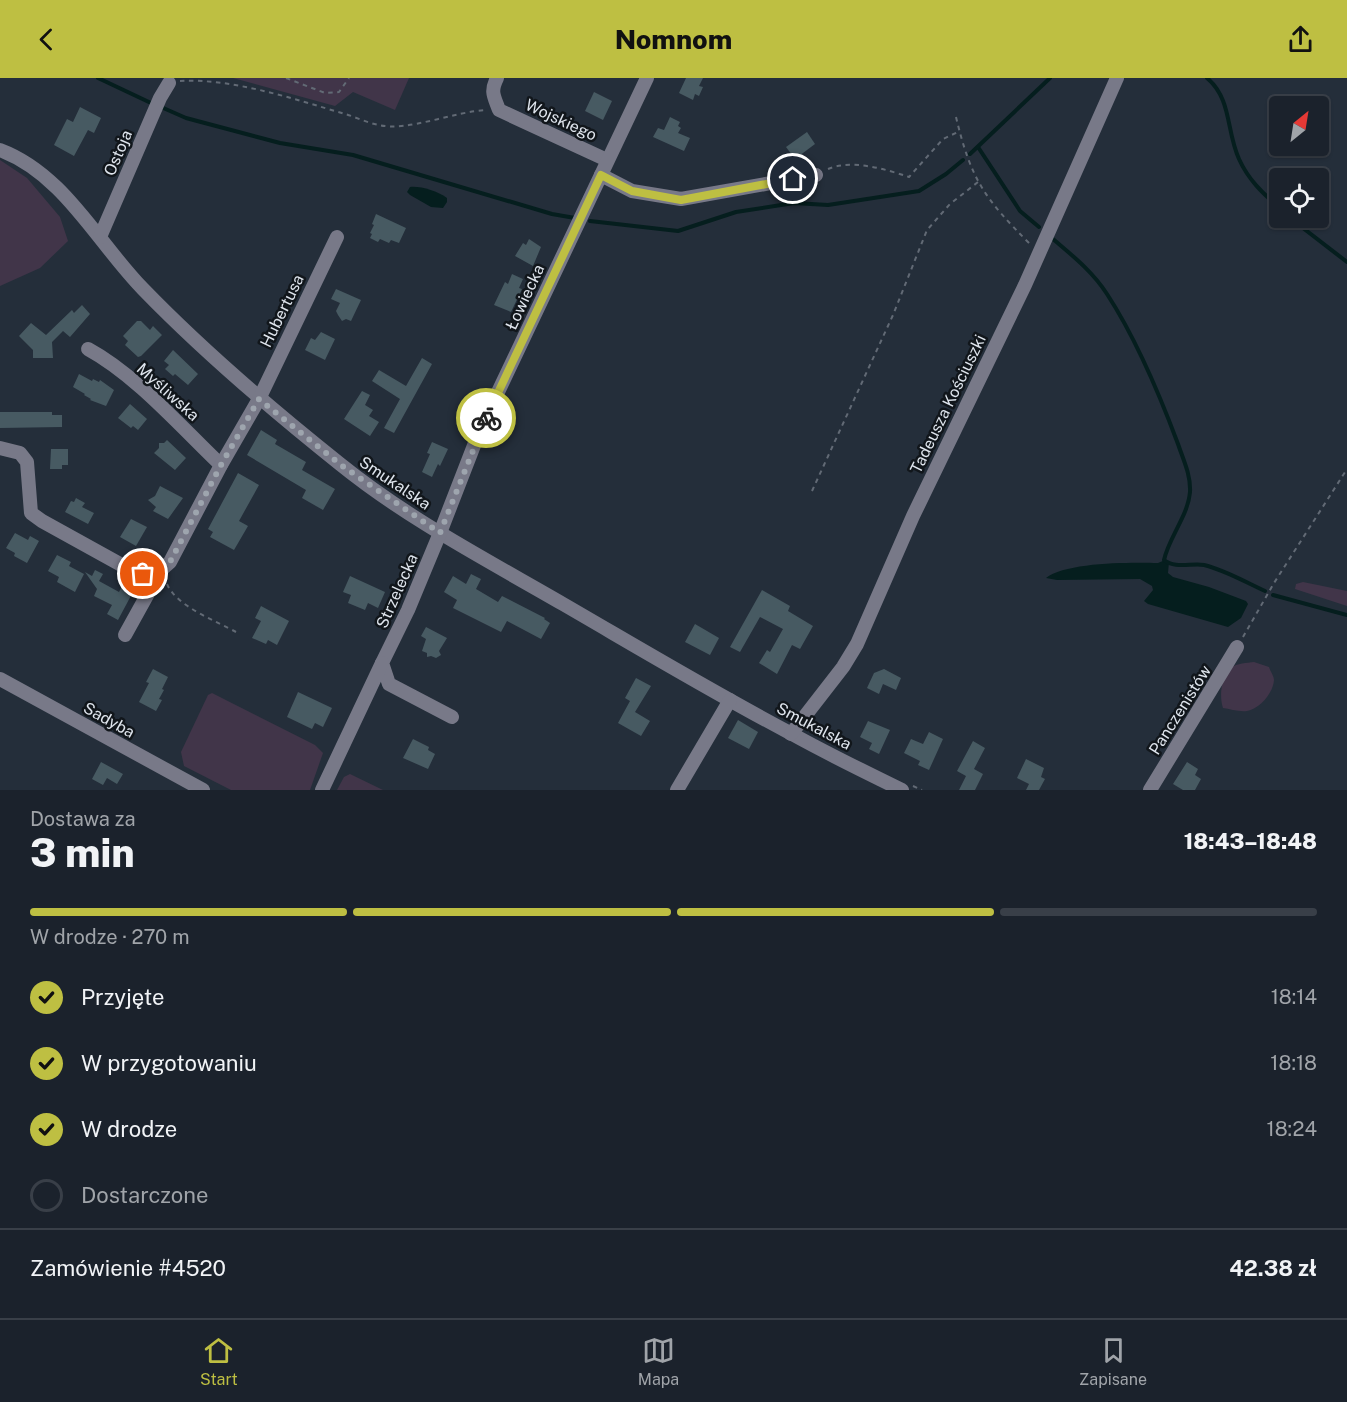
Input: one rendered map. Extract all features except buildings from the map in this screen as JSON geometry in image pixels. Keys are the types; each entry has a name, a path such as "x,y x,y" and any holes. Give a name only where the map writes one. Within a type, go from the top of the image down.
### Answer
{"street":[{"name":"Wojskiego","path":"497,78 492,89 499,110 607,160"},
{"name":"Łowiecka","path":"440,533 480,430 647,78"},
{"name":"Tadeusza Kościuszki","path":"791,734 843,667 857,644 1117,78"},
{"name":"Ostoja","path":"100,237 160,98 169,83"},
{"name":"Smukalska","path":"0,150 17,156 52,183 141,287 259,399 341,465 440,533 791,734 902,790"},
{"path":"601,175 632,191 681,200 816,175"},
{"name":"Hubertusa","path":"124,635 161,570 170,562 259,399 337,237"},
{"name":"Myśliwska","path":"88,349 106,358 221,465"},
{"path":"0,448 20,453 27,462 31,513 42,522 127,568 143,574 161,570"},
{"name":"Strzelecka","path":"322,790 408,610 440,533"},
{"name":"Panczenistów","path":"1150,790 1238,648"},
{"path":"382,663 389,684 452,717"},
{"name":"Sadyba","path":"0,679 203,790"},
{"path":"677,790 730,700"}],"path":[{"path":"286,78 325,93 339,92 349,78"},
{"path":"169,83 198,79 234,83 381,126 409,124 463,113 499,110"},
{"path":"956,117 966,158 978,182 998,212 1039,252"},
{"path":"816,175 839,165 882,168 909,177 943,139 960,131"},
{"path":"812,491 893,315 927,230 950,204 978,182"},
{"path":"1238,648 1274,582 1347,468"},
{"path":"161,570 169,589 184,604 236,632"}],"shaded area":[{"path":"233,78 409,78 395,110 353,92 335,106"},
{"path":"0,160 27,178 60,217 68,241 40,268 0,286"},
{"path":"410,187 434,191 447,198 447,202 443,208 431,207 410,195 407,192"},
{"path":"1165,560 1169,562 1168,573 1173,577 1246,601 1248,604 1241,618 1228,627 1148,604 1144,601 1153,590 1152,586 1140,579 1057,580 1046,578 1055,573 1083,566 1158,563"},
{"path":"1303,582 1347,591 1347,606 1295,589 1296,584"},
{"path":"1254,662 1269,667 1273,675 1273,685 1265,700 1247,711 1223,708 1221,698 1225,676 1236,665"},
{"path":"212,693 315,745 323,753 310,790 231,790 184,766 181,752 208,695"},
{"path":"350,774 383,790 337,790 344,777"}],"waterway":[{"path":"98,78 151,103"},
{"path":"970,154 1050,78"},
{"path":"1207,78 1215,86 1225,105 1239,159 1256,185 1269,199"},
{"path":"161,107 186,118 280,143 353,155 552,214 575,218"},
{"path":"978,147 1020,211 1039,227"},
{"path":"590,221 678,231 736,212 794,203 828,205 919,191 963,160"},
{"path":"1303,228 1347,262"},
{"path":"1053,239 1095,279 1118,312 1147,367 1184,461 1190,486 1189,501 1164,560 1173,564 1212,567 1265,591"},
{"path":"1273,595 1347,615"}],"way so far":[{"path":"143,574 161,570 170,562 259,399 341,465 440,533 486,418"}],"route":[{"path":"486,418 601,175 632,191 681,200 793,179"}]}
